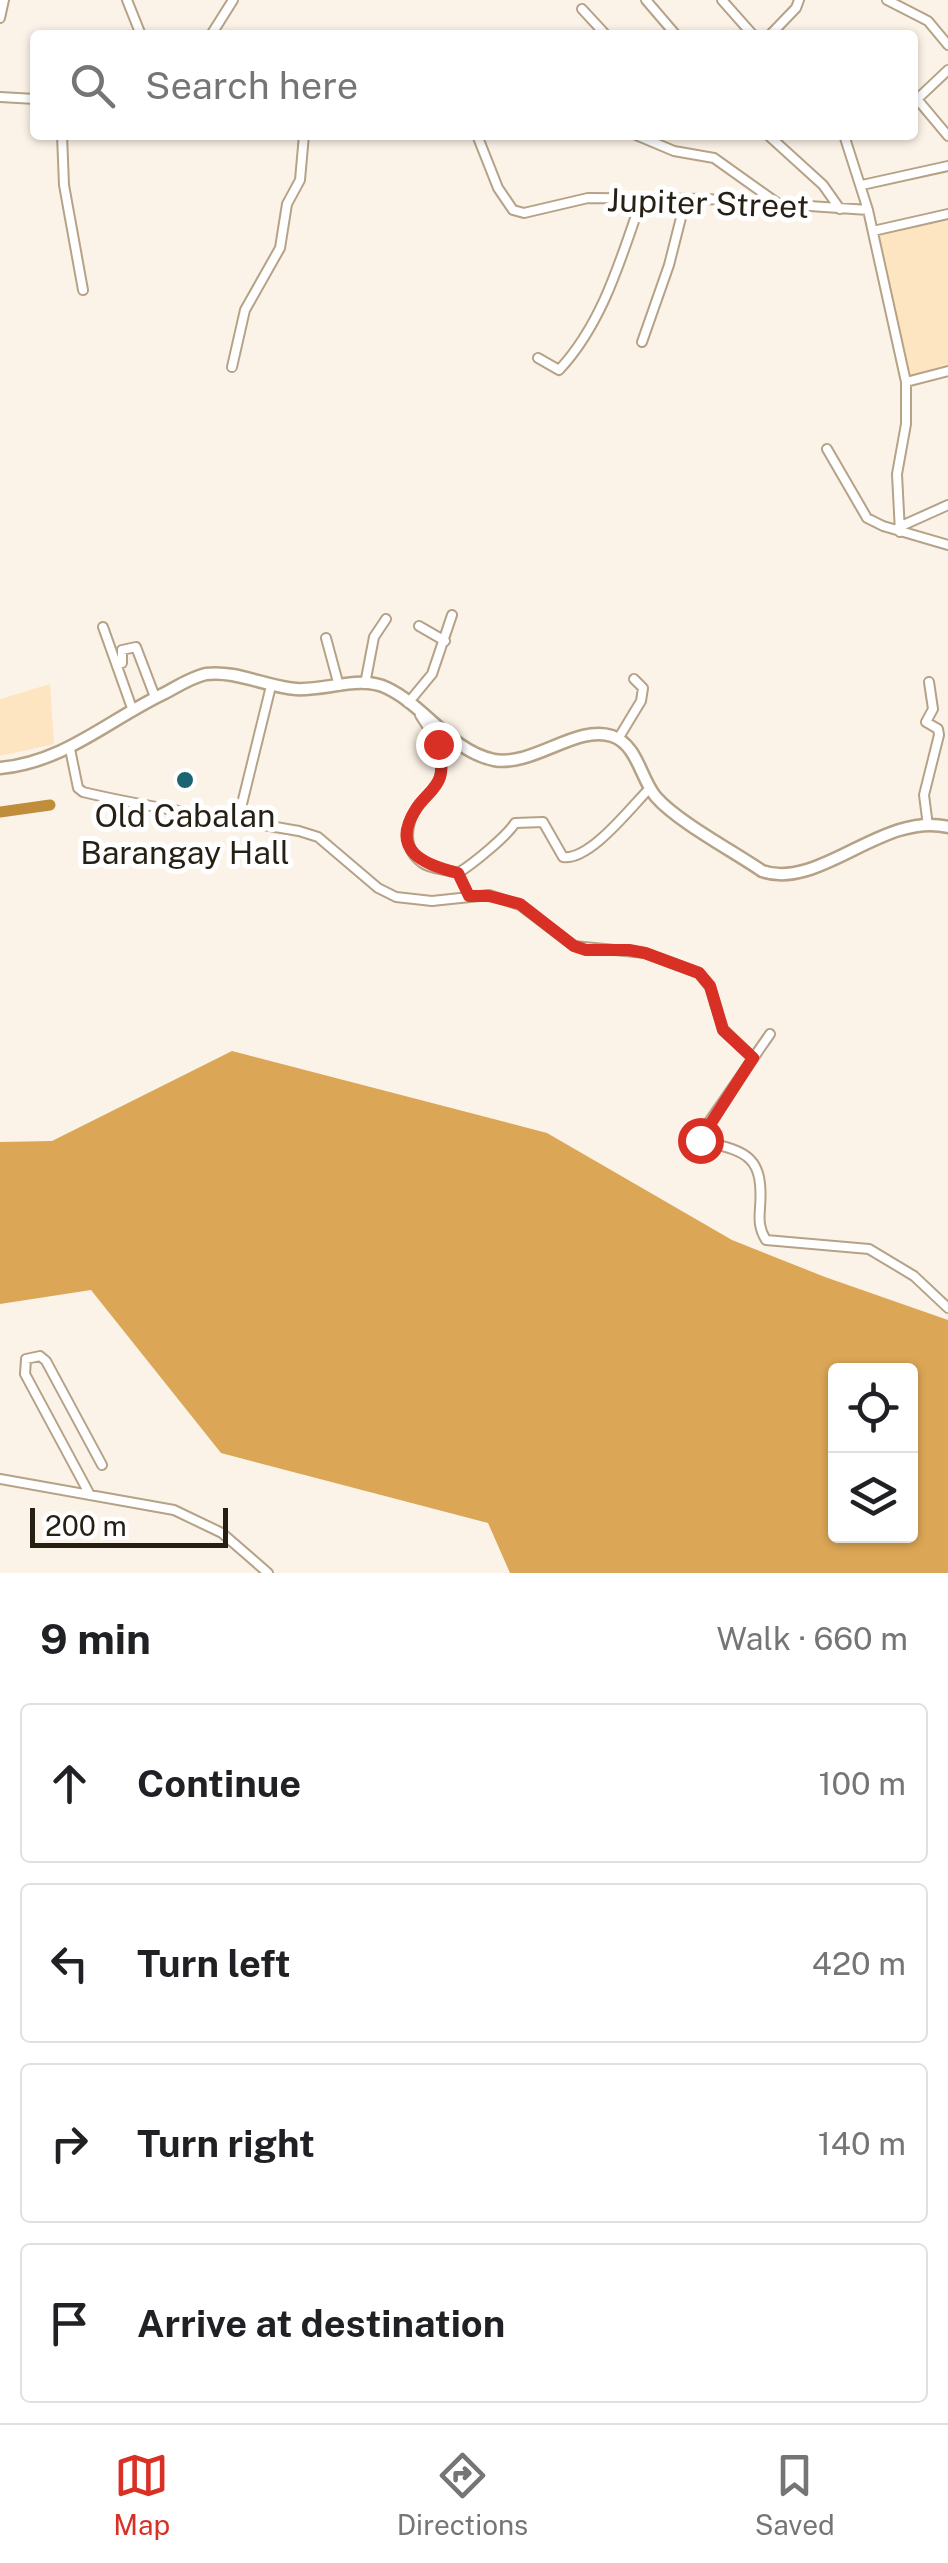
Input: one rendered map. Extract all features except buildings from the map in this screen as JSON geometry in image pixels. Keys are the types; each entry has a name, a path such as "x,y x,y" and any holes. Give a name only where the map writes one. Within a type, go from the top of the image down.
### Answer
{"highway":[{"path":"0,768 70,750 155,698 210,674 301,690 365,684 389,689 467,748 493,760 515,760 594,735 618,739 632,753 650,788 665,806 762,871 783,876 910,828 948,828"}],"street":[{"path":"0,18 4,0"},
{"path":"127,0 139,30"},
{"path":"215,30 233,0"},
{"path":"646,0 672,30"},
{"path":"722,0 749,30"},
{"path":"887,0 928,21 948,44"},
{"path":"774,30 799,2"},
{"path":"582,10 601,30"},
{"path":"918,98 948,70"},
{"path":"0,97 30,100"},
{"path":"918,104 948,136"},
{"path":"62,140 64,185 83,290"},
{"path":"232,366 245,310 280,248 287,204 300,180 304,140"},
{"name":"Jupiter Street","path":"480,140 498,188 513,210 535,212 588,198 686,198 868,210"},
{"path":"648,140 674,151 714,158 780,204"},
{"path":"773,140 823,186 840,208"},
{"path":"846,140 862,185 906,382 906,424 897,474 899,530"},
{"path":"862,185 948,166"},
{"path":"538,358 559,370 587,332 610,291 642,198"},
{"path":"642,342 669,265 686,198"},
{"path":"873,231 948,214"},
{"path":"906,382 948,371"},
{"path":"827,449 862,513 874,522 948,545"},
{"path":"899,530 948,505"},
{"path":"452,615 445,641 412,707 438,744 442,772 409,825 408,844 422,863 458,873 522,820 543,822 563,857 573,857 598,841 650,788"},
{"path":"365,684 374,637 386,618"},
{"path":"419,626 445,641"},
{"path":"103,627 133,710"},
{"path":"326,638 339,686"},
{"path":"122,663 122,650 136,647 155,698"},
{"path":"618,739 641,701 643,688 634,679"},
{"path":"928,682 933,710 926,722 940,734 924,795 928,826"},
{"path":"238,820 271,686"},
{"path":"70,750 78,788 83,792 124,803 169,807 318,837 378,888 396,897 432,901 489,896 520,904 574,946 645,953 699,973 710,986 723,1030 753,1058"},
{"path":"458,873 469,896"},
{"path":"770,1034 700,1140 745,1153 759,1172 760,1226 766,1240 869,1249 914,1276 948,1308"},
{"path":"90,1495 25,1374 26,1359 40,1356 46,1361 102,1464"},
{"path":"0,1479 174,1510 206,1524 268,1573"}],"shaded area":[{"path":"948,221 948,364 905,377 876,234"},
{"path":"50,684 54,744 0,756 0,699"},
{"path":"232,1051 547,1133 732,1240 948,1320 948,1573 510,1573 488,1523 221,1453 91,1290 0,1304 0,1142 52,1141"}],"waterway":[{"path":"0,812 50,805"}],"place":[{"name":"Old Cabalan Barangay Hall","path":"185,780"}],"route":[{"path":"438,744 442,772 415,810 407,837 412,852 422,863 458,873 469,896 489,896 520,904 574,946 645,953 699,973 710,986 723,1030 753,1058 700,1140"}]}
